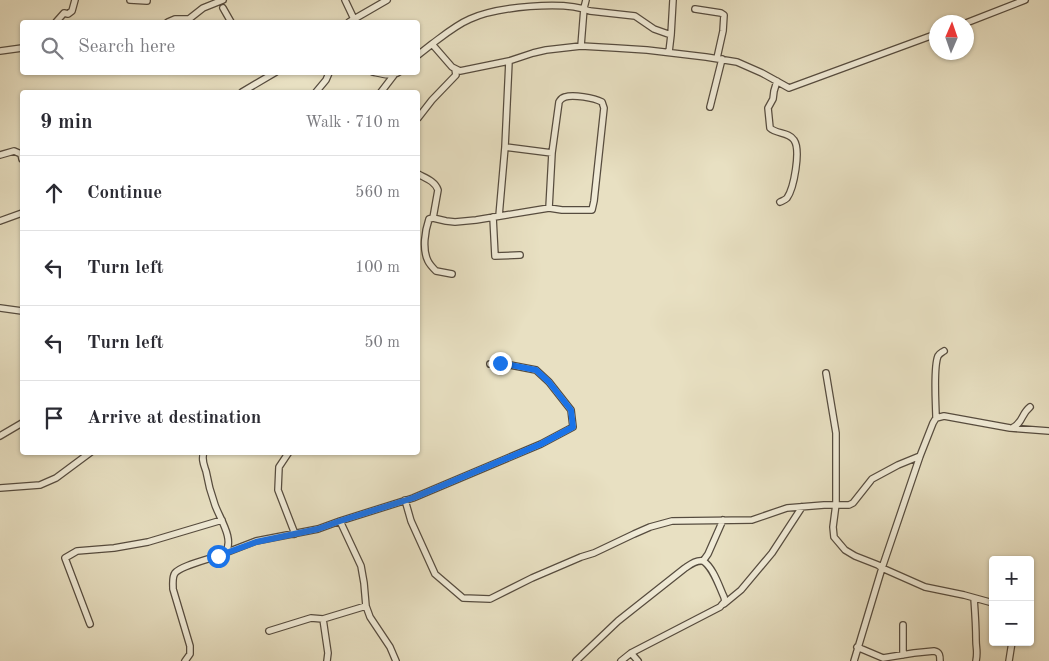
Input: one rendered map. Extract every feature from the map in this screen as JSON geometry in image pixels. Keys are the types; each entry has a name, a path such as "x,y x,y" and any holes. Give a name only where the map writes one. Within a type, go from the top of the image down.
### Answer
{"street":[{"path":"58,20 64,13 68,14 72,11 75,0"},
{"path":"130,0 147,1"},
{"path":"172,20 175,18 189,19 203,8 223,0"},
{"path":"345,0 352,20"},
{"path":"354,20 387,0"},
{"path":"507,0 509,8"},
{"path":"581,46 586,0"},
{"path":"669,52 672,0"},
{"path":"974,20 1025,0"},
{"path":"420,53 458,25 470,19 493,11 540,2 584,8 590,11 634,16 654,29 671,35"},
{"path":"223,8 230,20"},
{"path":"694,9 724,14 720,59 710,107"},
{"path":"432,44 452,67 460,71 509,61 533,52 581,46 624,48 669,52 741,64 788,88 929,37"},
{"path":"0,51 20,48"},
{"path":"509,61 505,147 496,217 495,256 520,255"},
{"path":"420,115 456,75 455,69"},
{"path":"245,90 265,75"},
{"path":"318,90 326,80 327,75"},
{"path":"383,90 396,75"},
{"path":"777,81 773,99 768,108 770,128 794,139 797,159 794,180 788,197 780,202"},
{"path":"452,274 436,272 428,261 425,250 428,219 433,218 455,222 549,208 592,210 604,108 602,102 596,99 568,96 559,102 552,153 549,208"},
{"path":"505,147 552,153"},
{"path":"0,156 14,151 20,154"},
{"path":"420,175 433,182 438,190 433,218"},
{"path":"0,221 20,214"},
{"path":"0,308 20,311"},
{"path":"854,661 882,568 920,456 936,418 936,370 938,358 944,351"},
{"path":"185,661 190,654 190,646 173,589 172,579 180,568 256,542 318,529 405,500 541,444 573,427 571,410 549,382 536,370 500,363 490,364"},
{"path":"826,373 836,433 834,537 845,550 855,556 925,587 989,602"},
{"path":"1010,428 1018,425 1024,413 1030,407"},
{"path":"936,418 944,416 1010,428 1049,431"},
{"path":"0,436 20,425"},
{"path":"0,488 40,485 56,478 87,455"},
{"path":"203,455 208,483 226,529 228,550 225,553"},
{"path":"287,455 280,468 278,490 295,534"},
{"path":"405,500 435,574 463,598 490,599 532,578 594,553 650,527 672,521 752,520 781,509 836,504 849,505 852,504 872,479 920,456"},
{"path":"621,661 631,653 720,607 741,590 772,553 802,507"},
{"path":"90,624 65,558 77,551 114,548 148,542 222,520"},
{"path":"703,561 723,520"},
{"path":"340,521 361,566 366,606 396,661"},
{"path":"576,661 618,621 685,568 698,560 706,562 710,567 724,597 724,604"},
{"path":"974,598 978,653 976,661"},
{"path":"268,631 311,618 323,620 366,606"},
{"path":"323,620 328,653 327,661"},
{"path":"903,625 903,655"},
{"path":"1009,661 1011,646"},
{"path":"857,647 883,658 914,652 934,651 940,654 940,661"},
{"path":"631,653 638,661"}],"route":[{"path":"218,556 256,542 318,529 413,498 541,444 573,427 571,410 549,382 536,370 500,363"}]}
